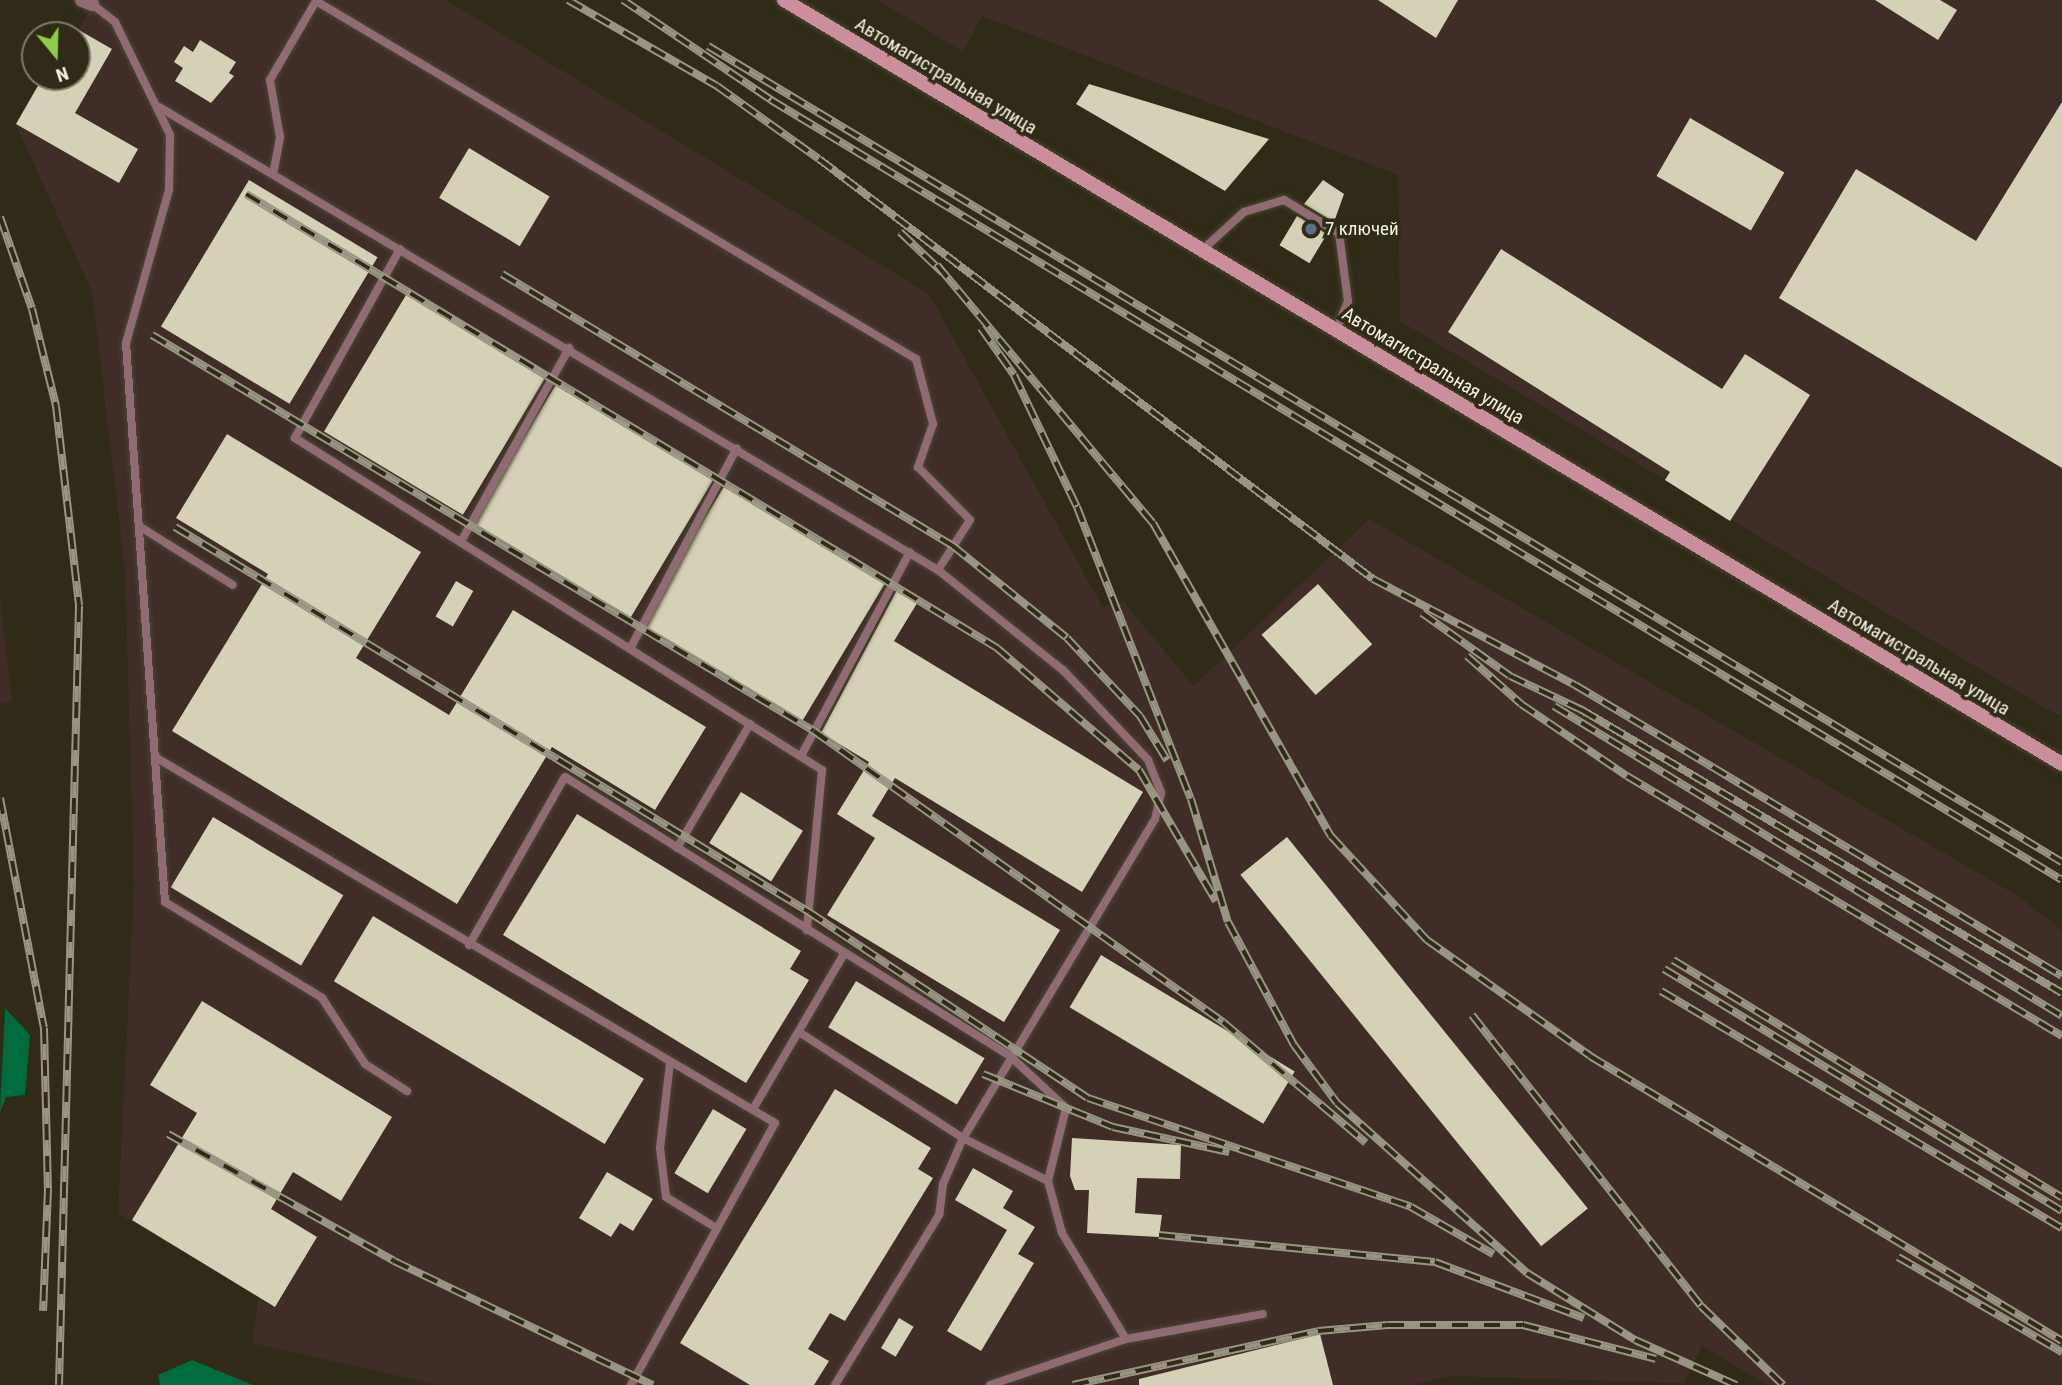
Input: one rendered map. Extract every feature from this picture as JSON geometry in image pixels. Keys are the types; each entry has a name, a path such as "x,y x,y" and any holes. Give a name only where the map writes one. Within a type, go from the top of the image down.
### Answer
{"main road":[{"name":"Автомагистральная улица","path":"784,0 1200,253 1336,331 2062,764"}],"lane":[{"path":"273,174 280,137 270,80 315,1 916,359 933,424 918,467 970,520 938,570"},
{"path":"87,2 115,22 159,107 170,135 169,190 126,343 142,528 164,902 323,998 365,1064 407,1091"},
{"path":"159,107 569,348 938,570 1063,670 1148,760 1161,793 1155,818 963,1138 943,1184 939,1215 835,1385"},
{"path":"1200,253 1244,212 1284,200 1339,233 1348,301 1336,331"},
{"path":"400,249 295,438 463,538 822,770 807,930"},
{"path":"463,538 569,348"},
{"path":"631,647 737,448"},
{"path":"142,528 233,585"},
{"path":"801,756 910,552"},
{"path":"677,849 750,724"},
{"path":"155,757 469,945 775,1123 713,1226 631,1385"},
{"path":"469,945 565,777 1010,1056 1066,1108 1048,1181 1068,1243 1126,1339"},
{"path":"753,1109 844,954"},
{"path":"799,1031 963,1138 1048,1181"},
{"path":"670,1063 660,1148 666,1197 713,1226"},
{"path":"990,1385 1126,1339 1263,1314"}],"shaded area":[{"path":"94,0 446,0 929,294 1102,606 1124,602 1194,686 1369,519 2018,896 2062,930 2062,1385 1767,1385 1702,1346 1684,1383 1449,1376 1413,1385 439,1385 252,1343 259,1297 118,1213 134,886 125,570 92,292 16,124 35,91 91,91 91,21 84,21"},
{"path":"878,0 2062,0 2062,718 1400,321 1398,175 982,16 963,52"},
{"path":"0,597 12,702 0,704"}],"green space":[{"path":"5,1008 30,1035 25,1095 6,1097 0,1112"},
{"path":"192,1360 253,1385 160,1385 158,1375"}],"building":[{"path":"1378,0 1458,0 1436,38"},
{"path":"1875,0 1940,0 1957,10 1938,40"},
{"path":"91,37 112,49 91,85"},
{"path":"200,40 236,62 229,73 234,76 211,103 175,81 183,68 174,62 184,46 193,52"},
{"path":"1089,84 1269,139 1225,191 1076,104"},
{"path":"35,91 88,91 75,113 138,149 119,183 16,124"},
{"path":"2062,102 2062,468 1779,298 1856,169 1976,241"},
{"path":"1690,118 1784,172 1751,231 1656,176"},
{"path":"469,148 550,196 520,246 439,198"},
{"path":"249,180 378,257 290,404 161,327"},
{"path":"1323,180 1344,194 1334,222 1304,204"},
{"path":"1297,216 1327,234 1309,263 1279,245"},
{"path":"1501,249 1722,389 1745,354 1810,395 1730,521 1665,480 1670,472 1448,332"},
{"path":"409,290 548,373 463,515 324,431"},
{"path":"558,381 716,476 631,617 473,522"},
{"path":"227,434 421,552 356,658 449,715 513,610 706,727 655,810 552,747 457,904 172,731 268,574 176,518"},
{"path":"726,483 887,580 802,721 641,624"},
{"path":"456,581 473,591 453,627 436,617"},
{"path":"1318,584 1372,644 1316,695 1262,635"},
{"path":"898,588 919,600 894,641 1143,792 1082,892 895,778 872,816 1060,930 1004,1022 827,915 875,838 837,814 869,762 821,733"},
{"path":"741,792 803,831 771,882 709,843"},
{"path":"577,814 801,951 790,969 809,980 746,1083 503,935"},
{"path":"213,817 343,895 301,966 171,887"},
{"path":"1287,837 1588,1208 1541,1246 1240,875"},
{"path":"373,916 644,1079 605,1144 334,981"},
{"path":"1101,955 1295,1071 1263,1124 1070,1007"},
{"path":"856,981 985,1058 957,1105 828,1027"},
{"path":"202,1001 392,1117 341,1201 293,1172 271,1209 317,1237 275,1307 132,1220 197,1113 150,1085"},
{"path":"835,1089 931,1148 918,1169 933,1178 845,1321 830,1313 808,1349 829,1361 814,1385 750,1385 680,1343"},
{"path":"713,1109 746,1129 708,1193 674,1173"},
{"path":"1072,1138 1181,1145 1180,1179 1137,1178 1135,1213 1162,1215 1159,1237 1087,1233 1089,1190 1075,1190 1070,1176"},
{"path":"973,1168 1013,1191 1003,1208 1035,1227 1018,1254 1034,1263 981,1351 947,1331 1007,1230 955,1200"},
{"path":"607,1172 653,1199 633,1231 620,1223 611,1237 579,1218"},
{"path":"899,1318 914,1327 896,1357 881,1348"},
{"path":"1320,1334 1333,1385 1139,1385 1139,1379"}],"railway":[{"path":"568,0 717,86 819,159 1373,579 1575,685 2062,976"},
{"path":"623,0 771,100 2062,880"},
{"path":"708,46 2062,862"},
{"path":"246,194 997,648 1139,770 1216,901"},
{"path":"0,217 32,309 56,406 79,606 59,1385"},
{"path":"900,232 943,273"},
{"path":"937,265 1153,523 1331,836 1427,940 1590,1056 2062,1341"},
{"path":"502,274 953,546 1067,638 1140,716 1167,760"},
{"path":"981,328 1014,375 1077,507 1191,799 1228,922 1294,1045 1337,1103 1527,1273 1635,1340 1736,1385"},
{"path":"152,335 814,731 1223,1022 1366,1143"},
{"path":"175,527 809,912 1088,1098 1411,1207 1493,1254"},
{"path":"1422,613 1510,676 1582,710 2062,993"},
{"path":"1467,656 1521,704 1627,776 2062,1036"},
{"path":"1554,706 2062,1016"},
{"path":"0,798 44,1028 48,1189 43,1311"},
{"path":"1673,960 2062,1197"},
{"path":"1664,969 2062,1211"},
{"path":"1661,991 2062,1228"},
{"path":"1472,1015 1701,1306 1783,1385"},
{"path":"983,1074 1113,1127 1229,1152"},
{"path":"168,1134 394,1261 653,1385"},
{"path":"1159,1235 1435,1262 1584,1318"},
{"path":"1898,1257 2062,1352"},
{"path":"1073,1385 1318,1331 1388,1325 1523,1325 1656,1359"}],"place":[{"name":"7 ключей","path":"1311,229"}]}
